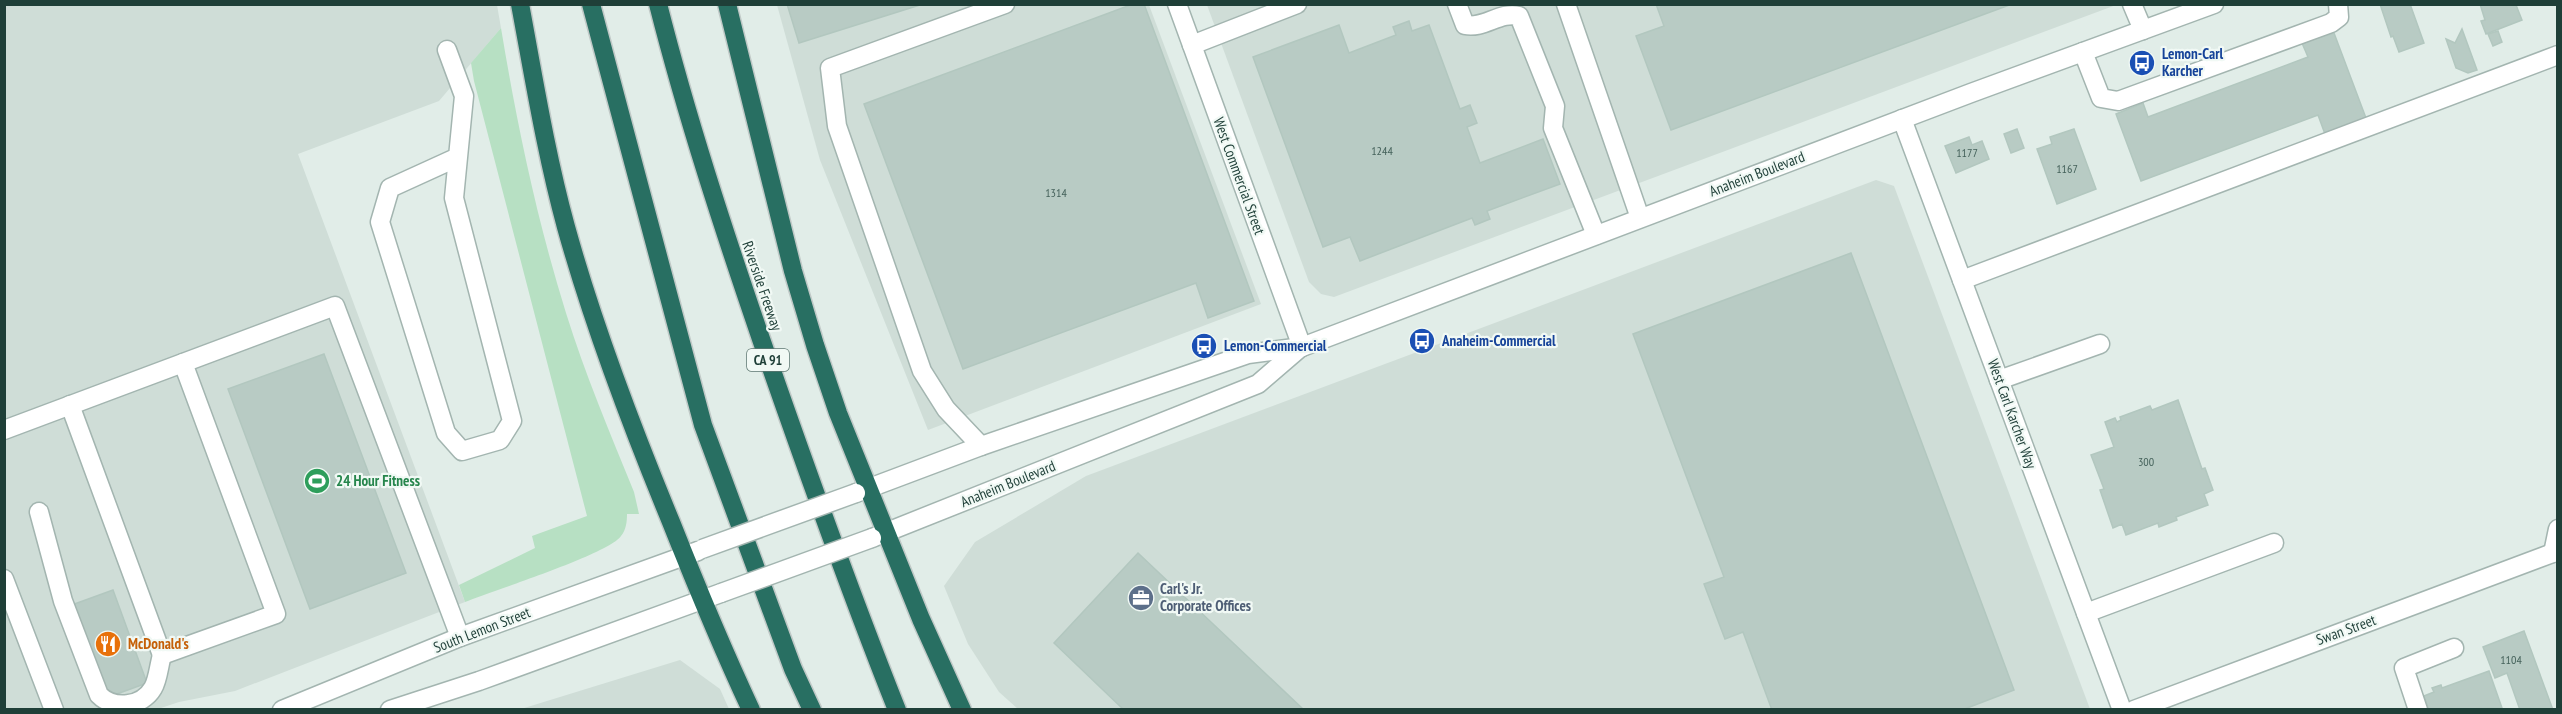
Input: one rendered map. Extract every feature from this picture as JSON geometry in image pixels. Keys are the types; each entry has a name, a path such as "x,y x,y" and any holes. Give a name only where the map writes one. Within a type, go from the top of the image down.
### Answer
{"highway":[{"path":"520,4 553,174 585,291 634,433 693,552 702,600 751,710"},
{"path":"591,4 703,425 793,669 812,710"},
{"name":"Riverside Freeway","path":"658,4 671,57 723,229 842,571 897,710"},
{"path":"727,4 793,271 862,491 879,535 962,710"}],"street":[{"path":"981,446 946,409 922,371 837,126 830,68 1005,4"},
{"name":"West Commercial Street","path":"1177,4 1302,347"},
{"path":"1192,45 1297,4"},
{"path":"1457,4 1465,25 1473,27 1508,13 1519,16 1555,106 1553,128 1596,235"},
{"path":"1566,4 1640,218"},
{"path":"2132,4 2143,30"},
{"path":"2083,52 2101,98 2118,101 2331,24 2339,17 2338,4"},
{"name":"Anaheim Boulevard","path":"693,552 981,446 1248,354 1302,347 2204,6"},
{"path":"447,50 464,96 454,198 512,421 500,440 462,451 446,433 380,222 390,188 458,157"},
{"path":"1962,280 2558,55"},
{"name":"West Carl Karcher Way","path":"1902,119 2122,710"},
{"path":"4,430 335,306 460,637"},
{"path":"1999,380 2100,344"},
{"name":"Anaheim Boulevard","path":"702,600 879,535 1258,384 1302,347"},
{"path":"162,655 276,614 183,363"},
{"path":"39,512 63,602 99,695 107,704 119,706 131,704 144,697 154,687 162,655 70,405"},
{"path":"2555,552 2558,529"},
{"path":"2086,613 2274,543"},
{"name":"South Lemon Street","path":"282,710 460,637 693,552"},
{"name":"Swan Street","path":"2134,710 2555,552"},
{"path":"4,579 54,710"},
{"path":"390,710 479,681 702,600"},
{"path":"2418,710 2404,668 2454,648"}],"shaded area":[{"path":"4,5 497,5 501,28 439,101 298,154 465,602 235,691 179,702 158,709 5,709"},
{"path":"777,5 1149,5 1261,304 928,430 820,160"},
{"path":"1207,5 2116,5 1334,297 1321,294 1309,282"},
{"path":"1876,180 1894,186 2090,709 1018,709 999,692 968,644 944,586 975,542 1086,476"},
{"path":"680,660 720,689 729,709 521,709"}],"green space":[{"path":"501,28 529,172 546,243 581,358 634,492 639,514 627,514 624,531 612,544 549,572 465,602 459,585 535,548 532,536 587,516 474,81 471,63"}],"building":[{"path":"787,4 923,4 799,43"},
{"path":"1133,4 1144,4 1254,301 1208,318 1196,283 963,369 864,104"},
{"path":"1656,4 2012,4 1671,130 1636,36 1664,26"},
{"path":"2380,4 2410,4 2424,43 2399,52 2393,36 2391,37"},
{"path":"2480,4 2516,5 2522,20 2486,34 2481,21 2485,20"},
{"path":"1409,21 1412,31 1429,25 1460,109 1470,105 1477,123 1467,127 1480,163 1543,139 1560,184 1487,211 1490,219 1475,225 1472,218 1360,261 1350,237 1323,247 1253,57 1339,25 1349,53 1396,35 1393,27"},
{"path":"2462,29 2477,70 2468,73 2456,68 2446,39 2455,43"},
{"path":"2498,31 2502,42 2493,46 2488,34"},
{"path":"2334,33 2366,118 2325,134 2318,115 2141,181 2116,114 2143,103 2148,117 2308,57 2302,43"},
{"path":"2017,129 2024,148 2011,153 2004,134"},
{"path":"2074,129 2096,189 2057,204 2037,149 2052,144 2050,137"},
{"path":"1969,137 1972,145 1982,141 1989,159 1956,173 1945,146"},
{"path":"1851,253 2014,690 1962,710 1772,710 1743,632 1725,639 1704,584 1724,577 1633,334"},
{"name":"24 Hour Fitness","path":"324,354 406,573 310,609 228,389"},
{"path":"2178,400 2202,469 2205,468 2213,490 2204,494 2208,505 2176,517 2177,520 2159,527 2158,523 2126,535 2122,524 2113,528 2100,490 2104,489 2091,455 2114,447 2105,422 2115,418 2117,422 2121,420 2120,417 2150,406 2152,410"},
{"name":"Carl's Jr. Corporate Offices","path":"1138,553 1304,710 1124,710 1054,643"},
{"name":"McDonald's","path":"113,590 147,683 103,699 69,606"},
{"path":"2524,631 2553,710 2520,710 2507,673 2495,678 2483,647"},
{"path":"2489,671 2502,708 2429,710 2424,696 2434,692 2432,688 2441,685 2442,688"}],"place":[{"name":"Lemon-Carl Karcher","path":"2142,63"},
{"name":"Anaheim-Commercial","path":"1422,341"},
{"name":"Lemon-Commercial","path":"1204,346"},
{"name":"24 Hour Fitness","path":"317,481"},
{"name":"Carl's Jr. Corporate Offices","path":"1141,598"},
{"name":"McDonald's","path":"108,644"}]}
